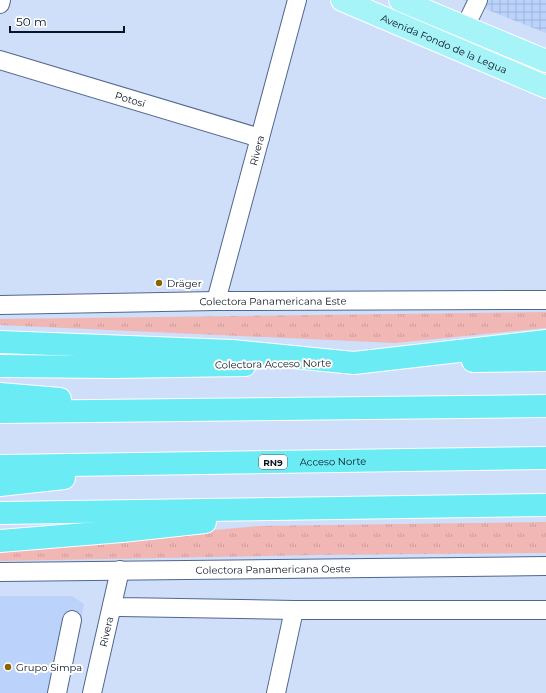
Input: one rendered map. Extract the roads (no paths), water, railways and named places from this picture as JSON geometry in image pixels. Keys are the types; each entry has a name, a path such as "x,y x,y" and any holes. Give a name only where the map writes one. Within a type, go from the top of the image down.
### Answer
{"highway":[{"path":"0,342 232,351 354,363 546,341"},
{"name":"Colectora Acceso Norte","path":"0,366 113,367 546,360"},
{"path":"0,394 204,410"},
{"path":"0,412 546,406"},
{"name":"Acceso Norte","path":"0,466 546,458"},
{"path":"0,485 182,464"},
{"path":"0,513 546,505"},
{"path":"0,541 122,531 344,508"}],"main road":[{"name":"Avenida Fondo de la Legua","path":"342,0 546,87"},
{"path":"400,0 546,61"}],"street":[{"path":"0,4 1,0"},
{"name":"Rivera","path":"216,301 297,0"},
{"path":"465,27 478,0"},
{"name":"Potosí","path":"0,60 260,138"},
{"name":"Colectora Panamericana Este","path":"0,305 216,301 546,300"},
{"name":"Colectora Panamericana Oeste","path":"0,572 546,566"},
{"name":"Rivera","path":"92,693 120,570"},
{"path":"112,606 120,608 294,610 546,610"},
{"path":"276,693 294,610"},
{"path":"57,693 72,620"}],"place":[{"name":"Dräger","path":"159,283"},
{"name":"Grupo Simpa","path":"8,667"}]}
